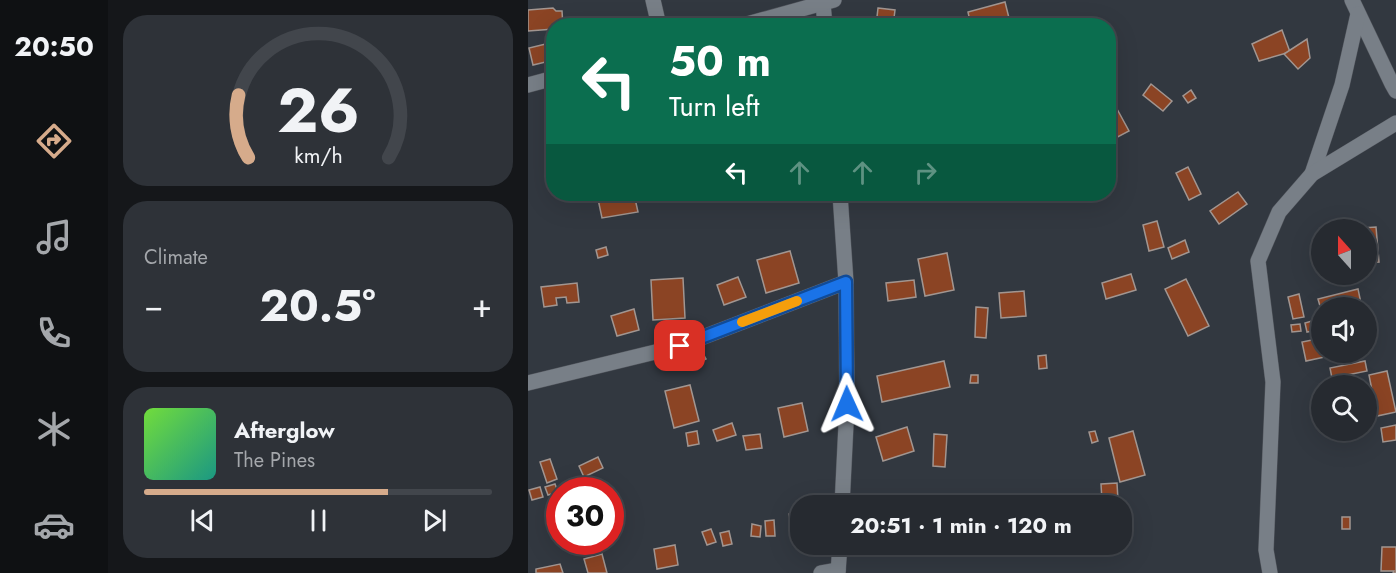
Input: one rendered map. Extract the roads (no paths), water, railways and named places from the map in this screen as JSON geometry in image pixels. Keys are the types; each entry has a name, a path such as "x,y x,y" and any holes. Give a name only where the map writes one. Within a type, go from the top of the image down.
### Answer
{"street":[{"path":"653,0 657,18"},
{"path":"769,18 828,2 826,18"},
{"path":"1355,7 1396,91"},
{"path":"1312,174 1342,85 1355,7"},
{"path":"528,85 546,80"},
{"path":"1270,573 1266,550 1273,382 1258,261 1279,212 1312,174 1396,123"},
{"path":"840,201 846,282 847,404 843,495"},
{"path":"528,383 680,346 846,282"},
{"path":"820,573 838,571 839,555"}]}
